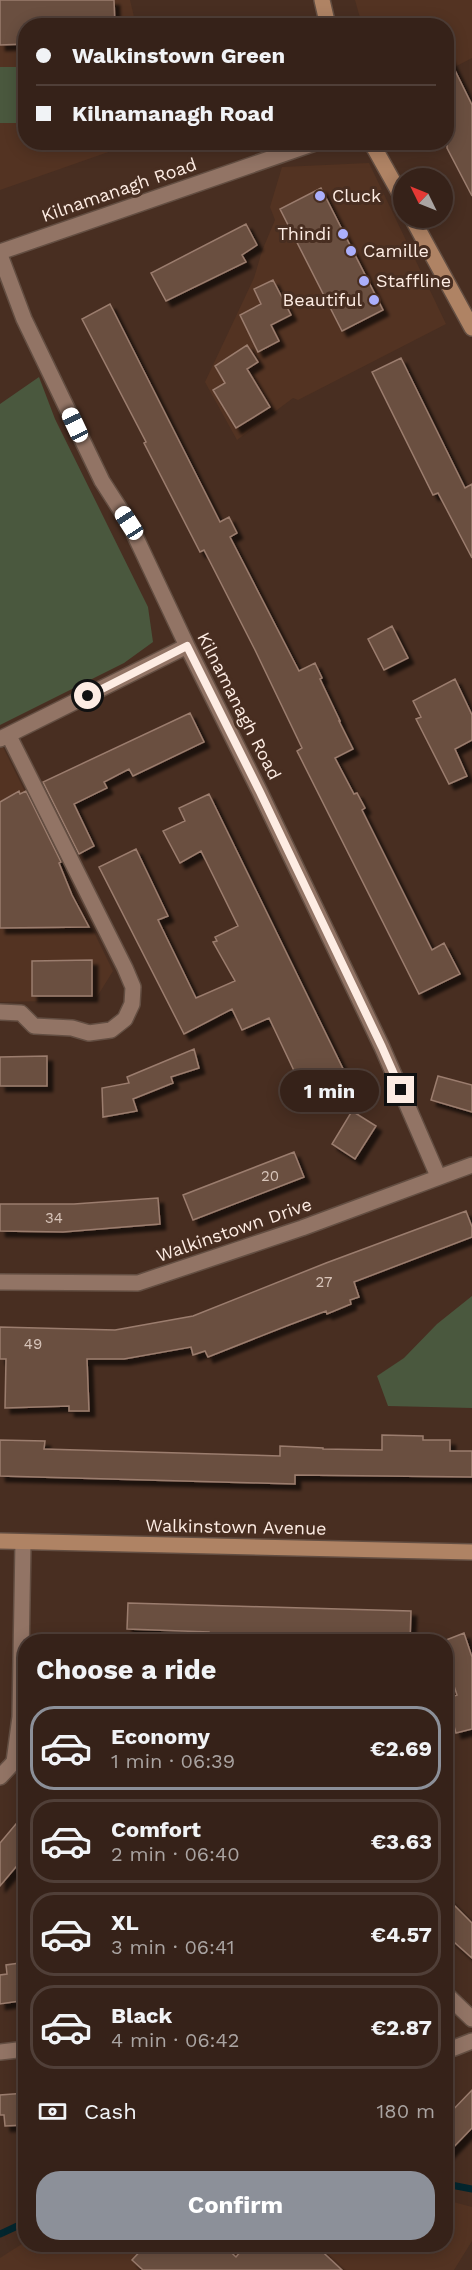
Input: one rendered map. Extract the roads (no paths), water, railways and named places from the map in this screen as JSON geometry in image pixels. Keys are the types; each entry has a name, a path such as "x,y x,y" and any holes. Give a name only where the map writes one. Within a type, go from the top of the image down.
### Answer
{"main road":[{"path":"322,0 326,18"},
{"path":"375,150 393,181"},
{"path":"417,228 472,328"},
{"name":"Walkinstown Avenue","path":"0,1541 472,1552"}],"street":[{"name":"Kilnamanagh Road","path":"295,150 0,253 24,319 102,481 129,523 260,792 382,1047 438,1176"},
{"path":"0,1012 21,1012 34,1026 72,1028 89,1033 111,1030 124,1019 132,1004 133,987 4,737 187,646"},
{"name":"Walkinstown Drive","path":"0,1282 138,1283 302,1228 472,1165"},
{"path":"21,1634 23,1542"},
{"path":"0,1777 14,1762 18,1732"},
{"path":"453,2001 472,2019"},
{"path":"453,2048 472,2041"},
{"path":"0,2052 18,2050"}],"waterway":[{"path":"453,2185 472,2189"},
{"path":"0,2234 18,2226"}],"place":[{"name":"Cluck","path":"320,196"},
{"name":"Thindi","path":"343,234"},
{"name":"Camille","path":"351,251"},
{"name":"Staffline","path":"364,281"},
{"name":"Beautiful","path":"374,300"}]}
